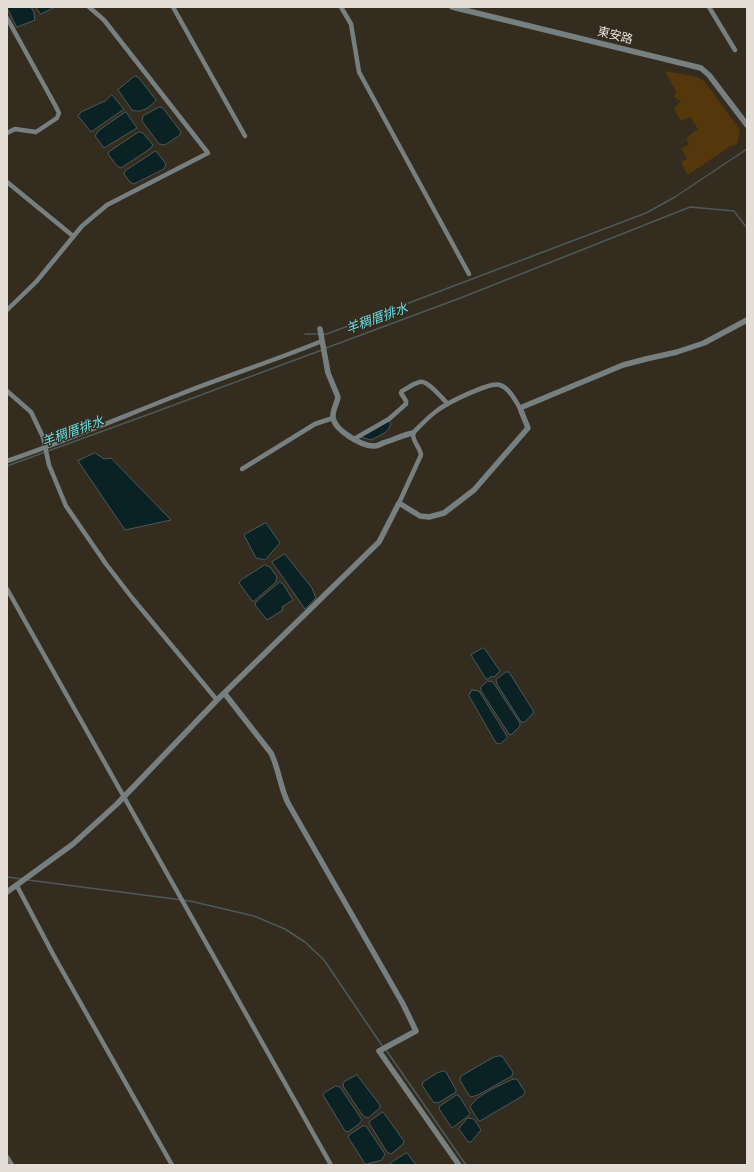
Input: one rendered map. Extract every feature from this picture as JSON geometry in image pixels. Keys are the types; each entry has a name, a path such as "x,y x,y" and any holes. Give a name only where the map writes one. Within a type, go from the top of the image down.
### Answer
{"street":[{"path":"7,310 36,282 82,226 107,205 208,153 104,20 89,7"},
{"path":"173,7 245,136"},
{"path":"341,7 352,24 359,72 470,274"},
{"name":"東安路","path":"452,7 701,68 709,75 747,125"},
{"path":"709,7 735,50"},
{"path":"7,18 59,113 57,118 36,132 15,129 7,133"},
{"path":"7,182 73,236"},
{"path":"520,408 623,365 677,352 704,343 747,320"},
{"path":"320,329 328,373 338,396 333,418 339,428 362,443 375,446 406,434 413,433 436,411 447,403 491,385 499,384 507,388 520,408 528,428 474,490 444,514 429,517 420,516 399,503"},
{"path":"7,461 45,449 184,392 322,341"},
{"path":"354,439 395,414 406,404 406,401 401,393 402,391 419,382 423,381 447,403"},
{"path":"7,391 32,412 43,437 48,462 66,506 106,564 133,599 217,700"},
{"path":"242,469 315,424 333,418"},
{"path":"7,892 74,844 124,797 217,700 225,694 379,542 421,455 420,450 412,437 413,433"},
{"path":"7,589 331,1165"},
{"path":"225,694 271,753 276,763 283,791 288,803 403,1004 416,1031 379,1051 459,1165"},
{"path":"19,884 54,956 172,1165"},
{"path":"7,1157 12,1165"}],"shaded area":[{"path":"665,71 697,77 704,81 740,130 737,144 729,147 688,175 681,162 687,159 681,148 689,145 686,138 698,129 690,117 681,121 674,109 681,101 674,97 676,92"}],"water":[{"path":"7,7 31,7 35,20 17,27"},
{"path":"36,7 55,7 41,14"},
{"path":"135,76 138,77 156,100 148,107 138,111 132,110 118,90"},
{"path":"112,95 124,109 91,132 78,116 81,112 105,101"},
{"path":"160,107 163,108 181,132 180,135 165,145 159,144 142,121 143,116"},
{"path":"126,112 137,128 104,148 95,136 98,131"},
{"path":"139,132 143,133 153,145 150,149 121,168 117,166 108,154 110,151"},
{"path":"156,151 166,164 164,169 134,184 130,182 124,174 125,171"},
{"path":"389,421 391,424 390,427 380,436 371,440 361,437"},
{"path":"95,453 104,459 111,458 171,520 125,530 78,461"},
{"path":"266,523 280,543 265,560 256,558 244,535"},
{"path":"285,554 312,588 316,598 305,609 272,562"},
{"path":"265,565 270,567 277,577 276,582 253,602 239,583 241,580"},
{"path":"280,582 283,584 293,600 282,607 283,610 267,620 255,605 256,602"},
{"path":"483,648 500,671 494,677 492,676 488,679 486,679 471,655"},
{"path":"506,672 509,672 534,712 525,722 521,722 497,684 496,680"},
{"path":"488,681 493,682 520,723 520,726 511,735 481,691 481,687"},
{"path":"472,690 479,691 507,736 507,738 500,744 496,743 469,696"},
{"path":"502,1056 513,1072 512,1076 478,1095 471,1097 460,1080 461,1076 494,1057"},
{"path":"444,1071 446,1072 456,1092 438,1103 434,1103 422,1085 423,1082 437,1073"},
{"path":"357,1075 380,1105 380,1108 368,1118 363,1116 343,1086 344,1082"},
{"path":"513,1079 517,1079 525,1092 524,1095 480,1121 478,1120 470,1107 473,1103 489,1091"},
{"path":"336,1086 340,1087 362,1120 348,1132 345,1131 323,1095"},
{"path":"457,1095 470,1113 452,1128 439,1109 440,1106"},
{"path":"383,1112 404,1141 403,1144 391,1154 387,1152 369,1123"},
{"path":"468,1118 474,1119 481,1130 471,1142 468,1142 459,1129"},
{"path":"363,1126 366,1126 385,1154 382,1160 365,1164 348,1137"},
{"path":"407,1153 416,1165 389,1165 392,1162"}],"waterway":[{"path":"305,334 327,334 646,213 675,197 747,149"},
{"name":"羊稠厝排水","path":"326,348 463,297 690,207 734,211 747,228"},
{"name":"羊稠厝排水","path":"7,466 322,350"},
{"path":"7,877 22,879"},
{"path":"28,880 190,901 254,916 285,929 305,942 324,960 383,1047"},
{"path":"386,1050 466,1165"}]}
